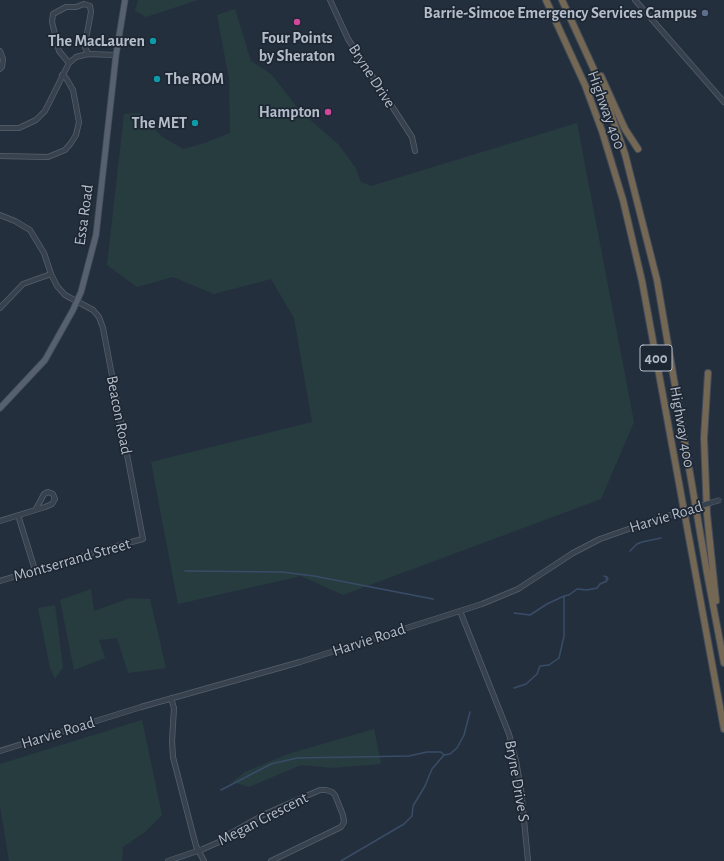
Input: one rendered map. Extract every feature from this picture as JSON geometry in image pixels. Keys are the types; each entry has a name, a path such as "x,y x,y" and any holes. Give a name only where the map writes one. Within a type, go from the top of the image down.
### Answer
{"highway":[{"name":"Highway 400","path":"546,0 585,85 602,131 623,200 642,281 724,729"},
{"name":"Highway 400","path":"562,0 600,84 625,154 657,280 724,663"},
{"path":"588,56 601,76 626,129 638,150"},
{"path":"708,373 704,438 707,514 716,600 716,621"}],"main road":[{"name":"Essa Road","path":"0,408 45,360 77,301 90,259 96,235 116,55 125,0"}],"street":[{"name":"Bryne Drive","path":"330,0 348,39 412,137 415,151"},
{"path":"635,0 724,102"},
{"path":"69,64 59,51 52,22 53,14 66,7 76,7 84,4 90,6 91,12 85,47 88,54"},
{"path":"0,51 3,59 2,67 0,69"},
{"path":"0,128 19,128 36,120 45,111 62,75 69,64 76,57 88,54 116,55"},
{"path":"0,156 48,157 65,150 71,143 76,135 79,122 73,90 66,78 62,75"},
{"name":"Beacon Road","path":"0,215 15,221 30,230 44,253 50,274 60,291 93,310 99,317 103,328 143,539"},
{"path":"0,308 23,284 50,274"},
{"name":"Harvie Road","path":"0,751 171,698 300,662 460,611 518,589 573,553 600,539 722,499"},
{"path":"0,521 36,509"},
{"path":"18,515 35,570"},
{"name":"Montserrand Street","path":"0,581 143,539"},
{"name":"Bryne Drive S","path":"460,611 509,734 516,760 528,861"},
{"path":"171,698 174,708 172,741 173,756 199,851 204,861"},
{"name":"Megan Crescent","path":"199,851 219,842 230,833 279,808 320,790 332,792 344,815 344,822 341,827 271,861"},
{"path":"168,861 199,851"}],"green space":[{"path":"138,0 198,0 146,17 135,11"},
{"path":"235,9 251,61 272,75 300,111 339,145 355,167 361,182 371,186 577,123 634,422 601,499 343,595 301,576 178,604 151,462 312,422 294,318 271,279 214,294 173,277 137,287 107,265 124,114 141,113 161,136 183,149 205,143 230,133 229,79 217,15"},
{"path":"91,589 94,611 130,598 150,599 166,668 128,673 117,638 99,640 105,658 74,670 60,600"},
{"path":"55,605 63,667 55,679 50,668 38,608"},
{"path":"142,720 162,815 145,832 123,847 122,861 9,861 0,806 0,764"},
{"path":"374,729 381,764 332,768 301,765 249,787 232,782 245,772 288,754"}],"waterway":[{"path":"630,551 637,544 661,538"},
{"path":"185,571 282,572 314,576 433,599"},
{"path":"514,613 530,615 547,604 569,595 577,589 587,590 597,588 600,584 607,581 607,577 604,576"},
{"path":"514,688 526,684 537,674 540,666 549,665 559,658 564,636 564,596"},
{"path":"341,861 404,824 412,816 413,806 425,786 432,769 444,755 450,754 457,748 464,735 470,712"},
{"path":"221,790 271,764 297,758 409,756 427,752 441,752 444,755"}],"place":[{"name":"Barrie-Simcoe Emergency Services Campus","path":"705,13"},
{"name":"Four Points by Sheraton","path":"297,22"},
{"name":"The MacLauren","path":"153,41"},
{"name":"The ROM","path":"157,79"},
{"name":"Hampton","path":"328,112"},
{"name":"The MET","path":"195,123"}]}
